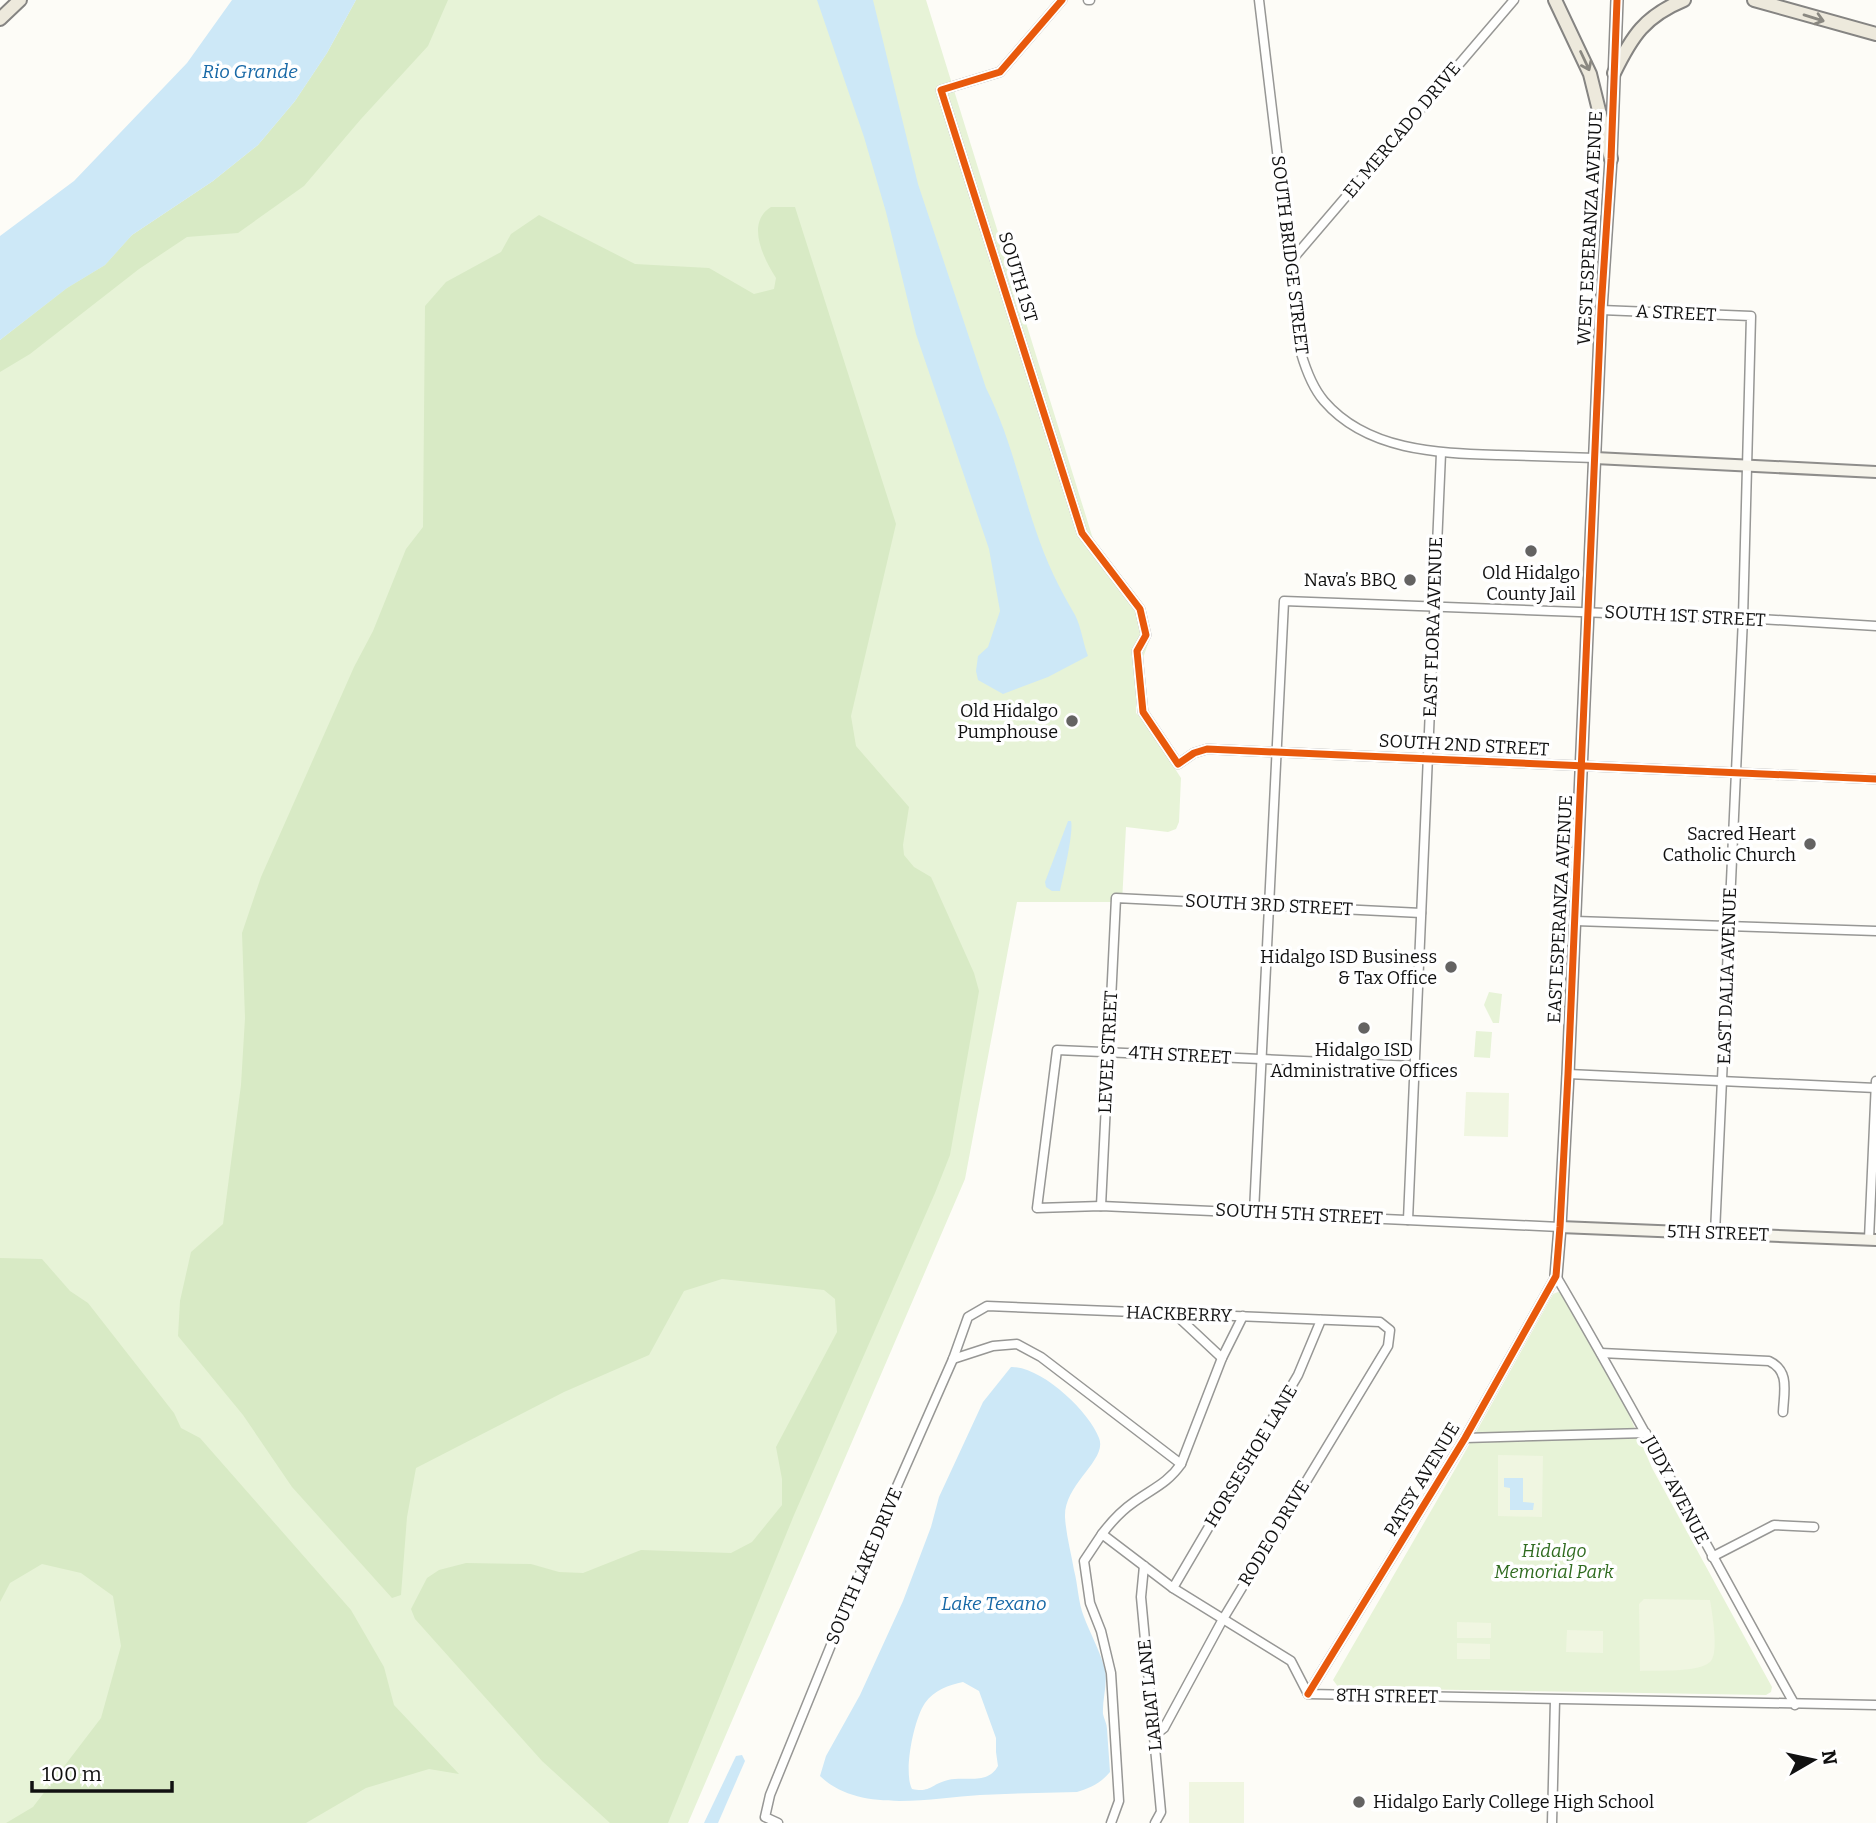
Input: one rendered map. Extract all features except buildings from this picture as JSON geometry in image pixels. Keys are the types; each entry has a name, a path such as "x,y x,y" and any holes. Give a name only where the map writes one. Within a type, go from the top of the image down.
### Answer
{"main road":[{"path":"0,10 11,0"},
{"path":"0,19 20,0"},
{"path":"1555,0 1590,74 1611,159"},
{"path":"1614,73 1628,45 1643,25 1663,9 1684,0"},
{"path":"1754,0 1876,34"}],"street":[{"name":"SOUTH 1ST","path":"1062,0 1000,72 941,90 1082,533 1140,609 1146,635 1137,651"},
{"name":"SOUTH BRIDGE STREET","path":"1259,0 1301,353 1308,377 1323,400 1341,417 1363,432 1400,445 1441,453 1876,472"},
{"name":"EL MERCADO DRIVE","path":"1291,261 1514,0"},
{"name":"WEST ESPERANZA AVENUE","path":"1595,458 1617,0"},
{"name":"A STREET","path":"1601,310 1751,316"},
{"name":"EAST DALIA AVENUE","path":"1715,1233 1743,618 1751,316"},
{"name":"EAST FLORA AVENUE","path":"1408,1220 1441,453"},
{"name":"EAST ESPERANZA AVENUE","path":"1556,1276 1568,1074 1595,458"},
{"name":"SOUTH 1ST STREET","path":"1276,752 1284,601 1743,618 1876,626"},
{"name":"SOUTH 2ND STREET","path":"1137,651 1143,712 1178,764 1202,750 1876,779"},
{"path":"1254,1212 1276,752"},
{"name":"SOUTH 3RD STREET","path":"1116,898 1421,913"},
{"name":"LEVEE STREET","path":"1101,1206 1116,898"},
{"path":"1575,922 1876,931"},
{"name":"4TH STREET","path":"1037,1208 1057,1050 1415,1066"},
{"path":"1568,1074 1876,1088"},
{"path":"1872,1239 1876,1081"},
{"name":"SOUTH 5TH STREET","path":"1037,1208 1101,1206 1560,1227"},
{"name":"5TH STREET","path":"1560,1227 1872,1239"},
{"name":"JUDY AVENUE","path":"1556,1276 1796,1705"},
{"name":"PATSY AVENUE","path":"1308,1694 1465,1438 1556,1276"},
{"name":"HACKBERRY","path":"968,1317 987,1306 1380,1322 1390,1330"},
{"path":"1175,1314 1222,1358"},
{"path":"1111,1823 1119,1801 1111,1673 1101,1631 1090,1603 1084,1561 1114,1518 1132,1503 1172,1478 1181,1464 1222,1358 1243,1316"},
{"name":"SOUTH LAKE DRIVE","path":"778,1823 765,1817 770,1795 837,1627 953,1359 968,1317"},
{"name":"HORSESHOE LANE","path":"1173,1588 1298,1375 1321,1321"},
{"name":"RODEO DRIVE","path":"1155,1735 1164,1728 1223,1619 1388,1346 1390,1330"},
{"path":"953,1359 993,1346 1017,1344 1041,1357 1181,1464"},
{"path":"1601,1353 1769,1361 1778,1365 1784,1374 1783,1412"},
{"path":"1465,1438 1646,1433"},
{"path":"1712,1557 1774,1525 1814,1527"},
{"path":"1102,1534 1173,1588 1291,1661 1308,1694"},
{"name":"LARIAT LANE","path":"1144,1566 1141,1597 1161,1812 1155,1823"},
{"name":"8TH STREET","path":"1308,1694 1876,1705"},
{"path":"1552,1823 1555,1700"}],"green space":[{"path":"356,0 926,0 1093,539 1137,596 1145,613 1149,641 1137,675 1136,713 1143,719 1181,778 1179,822 1176,829 1168,832 1126,827 1122,902 1017,902 965,1179 688,1823 0,1823 0,340 132,235 213,181 258,145 295,101 327,53"},
{"path":"356,0 448,0 428,46 304,186 238,233 187,237 139,269 30,354 0,372 0,340 67,288 105,265 132,235 213,181 258,145 295,101 327,53"},
{"path":"771,207 795,207 896,524 851,716 856,746 909,807 904,855 914,867 931,877 974,973 979,991 950,1155 794,1515 668,1823 610,1823 542,1761 415,1619 411,1609 427,1578 439,1570 466,1563 531,1564 559,1572 583,1573 641,1550 731,1553 752,1542 782,1505 782,1479 776,1447 837,1332 835,1299 824,1290 722,1279 684,1291 649,1355 564,1392 416,1468 407,1517 401,1595 392,1598 292,1487 243,1415 178,1336 180,1301 191,1252 223,1224 241,1085 245,1018 242,933 261,877 354,667 373,631 406,549 423,527 425,306 446,282 501,252 511,234 539,215 635,264 709,268 754,294 774,289 776,278 762,251 758,231 763,214"},
{"path":"1489,992 1502,994 1499,1023 1493,1023 1484,1005"},
{"path":"1476,1031 1492,1032 1490,1058 1474,1057"},
{"path":"1466,1092 1509,1093 1508,1137 1464,1136"},
{"path":"0,1258 42,1259 70,1291 88,1303 174,1413 181,1428 200,1438 351,1610 384,1667 394,1705 459,1774 429,1769 366,1788 306,1823 6,1823 33,1807 101,1718 121,1646 113,1596 81,1573 42,1564 10,1583 0,1602"},
{"name":"Hidalgo Memorial Park","path":"1558,1292 1627,1410 1652,1468 1772,1687 1771,1692 1766,1695 1339,1688 1333,1680 1553,1294"},
{"path":"1498,1455 1543,1456 1542,1517 1498,1516"},
{"path":"1644,1599 1710,1600 1715,1641 1711,1661 1706,1665 1688,1669 1640,1671 1639,1604"},
{"path":"1457,1622 1491,1623 1491,1638 1457,1638"},
{"path":"1567,1630 1603,1631 1603,1653 1566,1652"},
{"path":"1457,1643 1490,1644 1490,1659 1457,1659"},
{"path":"1189,1782 1244,1782 1244,1823 1189,1823"}],"water":[{"name":"Rio Grande","path":"232,0 356,0 327,53 295,101 258,145 213,181 132,235 105,265 67,288 0,340 0,236 74,181 187,63"},
{"path":"817,0 873,0 918,184 986,388 1008,441 1040,542 1053,574 1077,619 1088,656 1048,677 1003,694 978,680 976,671 978,656 988,647 1000,611 989,549 916,334 886,212 864,137"},
{"path":"1068,821 1071,821 1071,835 1060,891 1052,891 1046,887 1045,882"},
{"name":"Lake Texano","path":"1011,1367 1023,1369 1049,1382 1075,1403 1099,1438 1097,1455 1071,1493 1065,1517 1080,1605 1105,1672 1103,1714 1107,1727 1110,1772 1095,1785 1077,1792 992,1794 896,1801 855,1795 836,1788 820,1776 826,1756 860,1695 903,1601 931,1527 939,1497 983,1402","holes":["963,1682 979,1691 996,1738 998,1766 994,1772 982,1778 948,1780 927,1789 912,1789 909,1759 917,1721 925,1703 942,1689"]},
{"path":"1504,1478 1523,1478 1523,1502 1534,1503 1533,1510 1510,1510 1510,1488 1504,1487"},
{"path":"742,1755 745,1761 718,1823 704,1823 736,1756"}],"cycle path":[{"path":"1062,0 1000,72 941,90 1082,533 1140,609 1146,635 1137,651 1143,712 1178,764 1194,753 1207,749 1876,779"},
{"path":"1308,1694 1465,1438 1556,1276 1568,1074 1617,0"}],"place":[{"name":"Old Hidalgo County Jail","path":"1531,551"},
{"name":"Nava’s BBQ","path":"1410,580"},
{"name":"Old Hidalgo Pumphouse","path":"1072,721"},
{"name":"Sacred Heart Catholic Church","path":"1810,844"},
{"name":"Hidalgo ISD Business & Tax Office","path":"1451,967"},
{"name":"Hidalgo ISD Administrative Offices","path":"1364,1028"},
{"name":"Hidalgo Early College High School","path":"1359,1802"}]}
